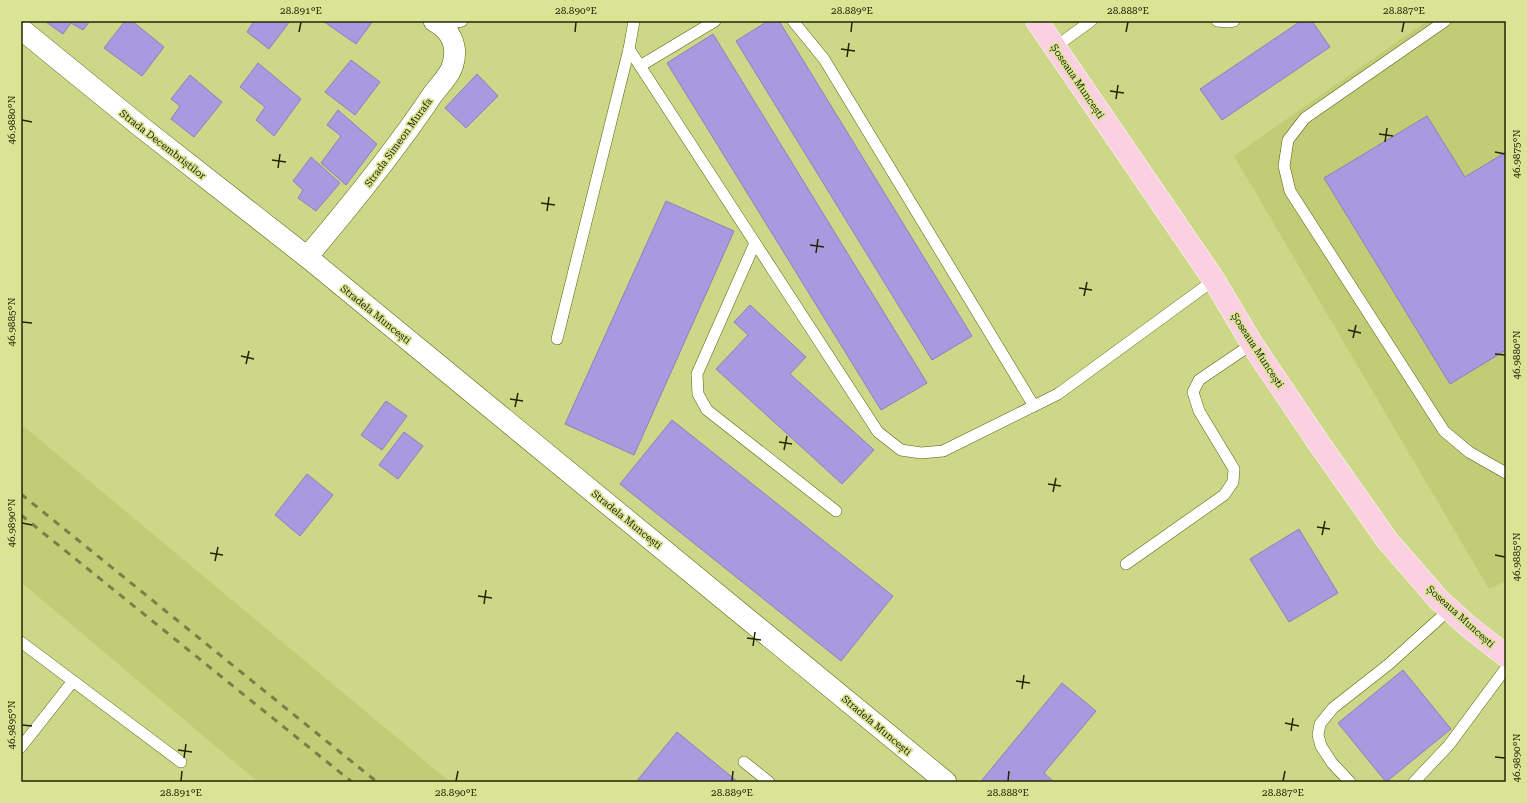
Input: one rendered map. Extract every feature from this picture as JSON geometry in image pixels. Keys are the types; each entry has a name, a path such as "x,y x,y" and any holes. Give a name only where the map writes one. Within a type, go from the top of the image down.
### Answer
{"main road":[{"name":"Șoseaua Muncești","path":"1037,21 1214,280 1252,344 1318,442 1387,540 1414,572 1450,609 1503,647"}],"street":[{"name":"Strada Simeon Murafa","path":"307,257 356,200 418,118 453,66 456,48 451,36 438,23"},
{"name":"Strada Decembriștilor","path":"21,29 140,126 307,257"},
{"name":"Stradela Muncești","path":"307,257 946,782"}],"lane":[{"path":"438,23 462,21"},
{"path":"557,339 629,49 634,21"},
{"path":"640,66 715,21"},
{"path":"793,21 824,59 1034,406"},
{"path":"1055,47 1091,21"},
{"path":"1217,21 1234,21"},
{"path":"1445,21 1304,118 1288,140 1284,166 1290,191 1444,431 1469,452 1506,473"},
{"path":"629,49 878,432 901,450 921,452 943,451 1058,394 1214,280"},
{"path":"755,243 697,374 698,394 707,410 836,511"},
{"path":"1126,564 1224,495 1233,482 1234,469 1199,411 1193,392 1199,380 1252,344"},
{"path":"1350,782 1332,763 1321,746 1318,735 1320,724 1333,708 1389,664 1450,609"},
{"path":"21,642 181,762"},
{"path":"1414,782 1449,745 1506,668"},
{"path":"21,747 73,681"},
{"path":"744,762 769,782"}],"shaded area":[{"path":"1427,21 1506,21 1506,581 1489,589 1234,156"},
{"path":"21,424 450,782 258,782 21,582"}],"building":[{"path":"90,21 83,30 71,23 63,34 46,22"},
{"path":"125,21 132,21 164,47 142,76 104,48"},
{"path":"254,21 290,21 269,49 247,32"},
{"path":"323,21 373,21 356,44"},
{"path":"768,21 779,21 972,336 932,360 736,41"},
{"path":"1301,21 1312,21 1330,47 1222,120 1200,89"},
{"path":"713,34 927,383 881,410 667,63"},
{"path":"351,60 380,82 355,115 325,92"},
{"path":"258,63 301,99 274,136 256,120 265,107 240,87"},
{"path":"477,74 498,96 466,128 445,108"},
{"path":"190,75 222,102 194,137 171,119 180,106 171,99"},
{"path":"338,110 377,144 346,185 321,163 341,136 327,125"},
{"path":"1427,116 1465,177 1506,152 1506,350 1450,384 1324,178"},
{"path":"311,157 340,183 316,211 298,198 303,190 293,181"},
{"path":"666,201 734,231 634,455 565,424"},
{"path":"750,305 806,357 790,374 874,450 842,484 716,369 748,335 734,322"},
{"path":"386,401 407,416 382,450 361,435"},
{"path":"672,420 893,596 841,661 620,484"},
{"path":"404,432 423,446 398,479 379,465"},
{"path":"307,474 333,495 300,536 275,515"},
{"path":"1299,529 1338,593 1289,622 1250,559"},
{"path":"1403,670 1451,729 1386,782 1338,723"},
{"path":"1062,683 1096,711 1044,773 1054,782 983,782 982,780"},
{"path":"677,732 738,782 636,782"}],"railway":[{"path":"21,494 377,782"},
{"path":"21,515 352,782"}]}
